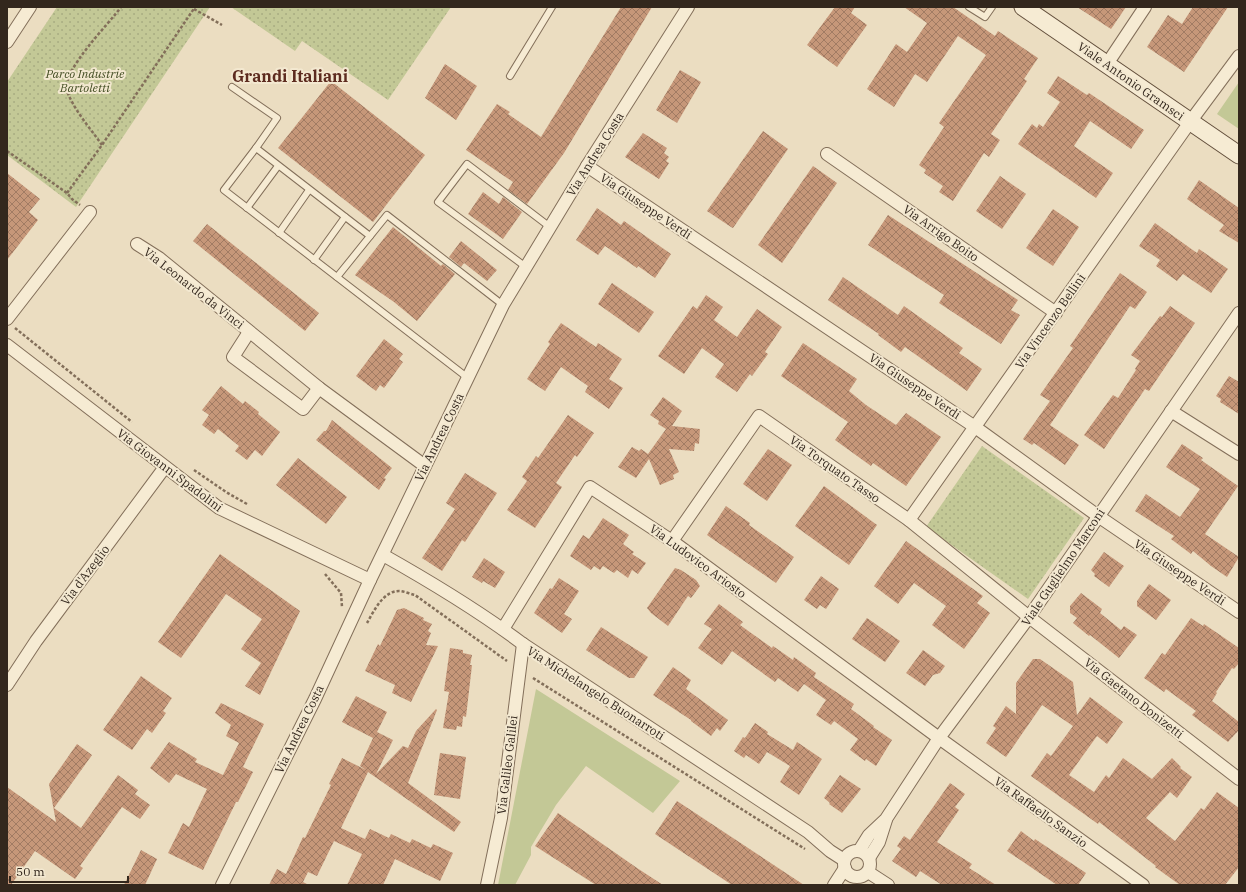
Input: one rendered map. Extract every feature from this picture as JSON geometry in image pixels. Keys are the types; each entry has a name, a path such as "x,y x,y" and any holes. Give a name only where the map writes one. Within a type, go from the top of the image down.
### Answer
{"main road":[{"name":"Viale Antonio Gramsci","path":"1022,7 1239,155"}],"street":[{"path":"7,42 30,7"},
{"name":"Via Andrea Costa","path":"222,885 315,698 350,621 503,305 587,166 688,7"},
{"path":"1107,64 1145,7"},
{"name":"Via Vincenzo Bellini","path":"910,520 1190,122 1239,56"},
{"name":"Via Arrigo Boito","path":"827,154 1056,313"},
{"name":"Via Giuseppe Verdi","path":"587,166 975,427 1098,516 1239,612"},
{"path":"7,319 90,212"},
{"name":"Via Leonardo da Vinci","path":"137,244 159,258 319,388 425,466"},
{"name":"Viale Guglielmo Marconi","path":"834,885 849,858 869,835 886,819 939,738 1029,617 1239,313"},
{"name":"Via Leonardo da Vinci","path":"250,332 233,357 303,410 319,388"},
{"name":"Via Giovanni Spadolini","path":"7,345 219,508 370,580"},
{"path":"1171,410 1239,454"},
{"name":"Via Torquato Tasso","path":"672,541 759,416 910,520 1029,617"},
{"name":"Via d'Azeglio","path":"7,685 41,635 165,467"},
{"name":"Via Ludovico Ariosto","path":"503,629 590,487 672,541 939,738"},
{"name":"Via Michelangelo Buonarroti","path":"383,555 424,578 503,629 523,644 808,832 830,851 849,858"},
{"name":"Via Gaetano Donizetti","path":"1029,617 1239,779"},
{"name":"Via Galileo Galilei","path":"488,885 501,818 523,644"},
{"name":"Via Raffaello Sanzio","path":"939,738 1144,885"},
{"name":"Viale Guglielmo Marconi","path":"869,858 880,842 886,819"},
{"path":"865,853 869,858 871,865 868,872 864,876 851,881 847,873 849,858 865,853"},
{"path":"868,872 888,885"}],"lane":[{"path":"510,76 552,7"},
{"path":"969,7 985,17 992,7"},
{"path":"232,87 277,118 224,190 468,378"},
{"path":"256,148 370,236"},
{"path":"526,267 438,202 467,164 550,227"},
{"path":"247,208 278,166"},
{"path":"279,232 309,190"},
{"path":"337,277 387,215 503,305"},
{"path":"314,260 345,217"}],"path":[{"path":"102,145 76,108 67,90 66,82 80,56 121,7"},
{"path":"67,193 102,145 195,8 222,25"},
{"path":"7,151 67,193 72,199 90,212"},
{"path":"322,572 341,593 342,616 350,621 364,628 381,600 389,594 398,591 415,595 519,670 809,852"}],"green space":[{"name":"Parco Industrie Bartoletti","path":"57,7 210,7 76,207 7,155 7,82"},
{"path":"231,7 451,7 388,100 302,41 295,51"},
{"path":"1239,82 1239,129 1217,114"},
{"path":"982,446 1084,518 1028,599 926,527"},
{"path":"536,689 680,781 653,813 586,766 556,805 531,847 531,855 515,885 498,885"}],"building":[{"path":"621,7 652,7 564,153 527,204 508,190 513,182 466,150 497,104 510,112 508,114 541,137"},
{"path":"835,7 855,7 851,13 867,25 837,67 807,45"},
{"path":"904,7 953,7 995,36 998,31 1038,58 1024,79 1027,81 991,134 1000,140 989,157 984,153 953,201 939,192 943,186 924,173 926,170 919,165 944,127 939,123 986,55 958,36 927,82 915,74 894,107 867,89 896,44 907,52 927,23"},
{"path":"1077,7 1126,7 1111,29"},
{"path":"1193,7 1228,7 1184,72 1147,47 1168,15 1182,24"},
{"path":"445,64 477,86 456,120 425,98"},
{"path":"680,70 701,82 677,123 656,110"},
{"path":"1058,76 1087,95 1089,93 1144,130 1131,149 1090,121 1074,146 1113,173 1096,198 1018,144 1032,124 1037,128 1039,124 1043,127 1060,102 1047,93"},
{"path":"331,81 425,155 373,222 278,148"},
{"path":"763,131 788,149 733,228 707,211"},
{"path":"643,133 667,148 664,153 669,157 666,161 669,163 659,179 625,157"},
{"path":"813,166 837,183 782,263 758,245"},
{"path":"7,173 40,199 29,212 38,220 7,260"},
{"path":"1000,176 1026,194 1002,229 976,211"},
{"path":"1199,180 1239,208 1239,243 1219,231 1224,225 1187,199"},
{"path":"483,192 499,204 503,197 522,212 503,239 468,214"},
{"path":"597,208 621,225 624,221 671,254 655,278 638,266 637,268 605,246 598,255 576,240"},
{"path":"1053,209 1079,227 1053,266 1026,248"},
{"path":"888,215 1018,300 1011,310 1020,315 1001,344 939,303 944,295 868,245"},
{"path":"1155,223 1197,253 1199,249 1228,269 1211,293 1183,274 1177,281 1156,266 1160,260 1139,246"},
{"path":"207,224 319,313 305,331 193,241"},
{"path":"393,227 441,266 443,264 455,274 417,321 394,302 355,275"},
{"path":"461,241 497,270 487,281 464,263 461,267 449,257"},
{"path":"1120,273 1147,292 1135,309 1130,306 1050,425 1079,445 1065,465 1034,443 1032,445 1023,439 1050,401 1040,395 1073,348 1070,346"},
{"path":"843,277 898,315 904,306 963,348 959,353 982,369 967,391 905,347 901,352 878,335 879,334 828,300"},
{"path":"612,283 654,312 639,333 598,304"},
{"path":"706,295 723,307 714,320 737,337 757,309 782,327 765,352 768,354 752,376 750,374 737,392 715,377 724,364 702,348 684,374 658,356 693,306 697,309"},
{"path":"1170,306 1195,323 1149,391 1145,389 1104,449 1084,435 1113,395 1118,398 1140,361 1131,355 1160,316 1162,317"},
{"path":"561,323 596,347 598,343 622,359 609,379 623,388 609,409 585,392 588,386 561,367 545,391 527,379 550,344 548,342"},
{"path":"384,339 403,354 399,359 403,362 384,388 380,385 376,391 356,376"},
{"path":"803,343 857,379 849,391 866,405 896,425 906,413 941,437 906,486 873,463 871,466 835,440 848,422 781,376"},
{"path":"1229,376 1239,382 1239,414 1220,402 1221,399 1216,396"},
{"path":"221,386 243,404 245,401 280,432 262,456 255,450 247,460 235,451 239,446 218,429 214,434 202,425 209,415 202,410"},
{"path":"663,397 682,411 672,426 700,429 699,444 695,443 694,451 669,449 679,472 673,475 674,479 660,485 649,459 636,478 618,467 632,447 639,451 641,449 648,454 666,429 658,424 659,421 650,415"},
{"path":"568,415 594,433 577,457 575,455 556,483 562,487 535,528 507,510 527,481 522,477 536,456 538,458"},
{"path":"332,420 392,468 384,478 386,479 379,490 316,440 324,431 326,431"},
{"path":"1182,444 1203,458 1201,460 1238,486 1205,534 1239,557 1227,577 1193,551 1191,554 1171,539 1174,536 1135,511 1146,494 1180,517 1200,489 1166,467"},
{"path":"768,449 792,465 767,501 743,484"},
{"path":"298,458 347,497 326,524 276,485"},
{"path":"465,473 497,493 465,542 462,540 442,571 422,558 455,509 446,503"},
{"path":"824,486 877,525 849,565 795,526"},
{"path":"726,506 750,523 749,525 794,557 776,583 707,535"},
{"path":"603,518 629,535 623,544 634,552 632,554 646,563 638,574 632,570 628,578 617,570 614,573 603,566 600,570 594,566 591,570 570,556 583,535 589,539"},
{"path":"906,541 983,596 977,603 990,613 964,649 932,625 946,606 914,583 898,604 874,586"},
{"path":"1104,552 1124,566 1109,587 1094,576 1095,574 1091,570"},
{"path":"220,554 300,611 260,695 245,686 261,663 241,649 262,619 226,594 181,658 158,642"},
{"path":"484,558 505,572 495,588 472,577"},
{"path":"675,568 681,570 696,580 700,586 691,598 688,596 668,626 647,608"},
{"path":"821,576 839,589 826,609 820,605 817,609 804,600"},
{"path":"559,578 579,591 564,614 572,619 562,633 534,613 550,588 552,589"},
{"path":"1149,584 1171,600 1156,620 1137,606 1137,601"},
{"path":"1081,593 1102,609 1100,613 1121,630 1124,626 1137,635 1119,658 1073,623 1077,618 1070,613 1070,606"},
{"path":"719,604 743,622 740,625 772,648 773,646 793,660 794,657 816,673 814,677 854,704 851,709 892,740 876,766 866,759 865,761 850,750 858,739 834,721 831,725 816,715 826,700 804,684 798,692 778,678 775,682 732,651 722,665 698,648 712,629 704,624"},
{"path":"404,608 424,618 423,620 432,624 428,631 431,633 426,645 438,646 411,702 392,693 395,685 365,671 378,644 380,646 397,610"},
{"path":"867,618 900,641 885,662 852,639"},
{"path":"1191,618 1203,626 1204,624 1239,648 1239,663 1234,669 1232,668 1216,692 1217,693 1212,701 1239,722 1239,730 1228,742 1192,715 1196,711 1166,689 1164,692 1144,678 1162,653 1165,655"},
{"path":"601,627 648,657 634,678 629,678 586,650"},
{"path":"450,648 463,650 463,653 472,655 466,717 463,716 462,727 457,726 456,730 443,728 449,692 444,691"},
{"path":"923,650 945,666 940,673 933,675 925,686 906,673"},
{"path":"1033,659 1040,659 1073,682 1077,715 1090,697 1123,722 1107,744 1097,736 1069,775 1094,792 1106,775 1109,778 1123,758 1152,779 1172,758 1181,767 1180,768 1192,777 1177,798 1170,792 1146,818 1175,841 1201,808 1204,810 1217,792 1239,808 1239,867 1225,885 1180,885 1099,822 1098,824 1031,776 1047,753 1051,756 1073,726 1042,705 1006,757 986,743 996,728 993,726 1006,706 1016,714 1016,683"},
{"path":"673,667 691,680 686,689 728,720 720,731 717,728 711,736 691,720 653,695"},
{"path":"141,676 172,698 163,711 166,713 152,733 147,729 132,750 103,730"},
{"path":"356,696 387,712 377,732 393,740 376,774 403,746 408,748 416,731 436,709 437,710 408,783 461,822 454,832 368,772 341,828 365,839 370,829 389,838 391,834 410,843 412,839 431,848 433,844 453,853 440,881 395,859 383,885 347,885 362,854 334,841 317,876 308,872 303,882 309,885 269,885 277,869 286,874 303,837 305,838 331,785 329,784 342,758 366,770 360,766 373,738 342,722"},
{"path":"221,703 264,724 243,767 253,772 238,802 236,802 203,870 168,853 183,823 189,827 207,789 176,774 169,783 150,768 169,742 197,759 195,762 223,775 239,743 226,736 231,725 215,713"},
{"path":"755,723 768,732 767,734 793,750 797,742 822,759 799,795 780,782 790,766 767,752 759,764 746,755 744,758 734,751"},
{"path":"77,744 92,755 54,808 81,828 118,775 138,790 135,794 150,805 140,819 122,807 80,866 83,868 75,879 35,851 11,885 7,885 7,787 56,822 49,784"},
{"path":"440,753 466,757 460,799 434,795"},
{"path":"840,775 861,789 842,813 829,804 830,803 824,798"},
{"path":"950,783 965,794 955,807 959,810 937,842 972,864 969,868 996,885 942,885 920,871 916,877 892,861 901,849 897,846 904,836 910,840"},
{"path":"677,801 804,885 732,885 655,834"},
{"path":"558,813 663,885 596,885 535,846"},
{"path":"1021,831 1034,841 1035,839 1086,873 1078,885 1057,885 1007,851"},
{"path":"141,850 157,859 145,885 124,885"}],"district":[{"name":"Grandi Italiani","path":"290,76"}]}
